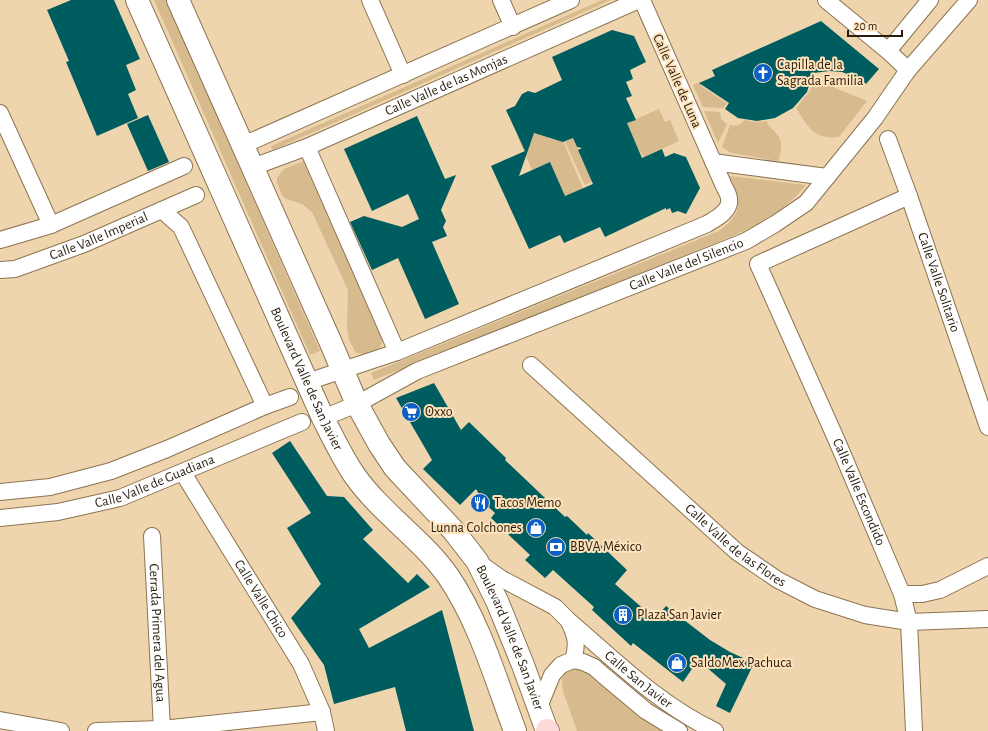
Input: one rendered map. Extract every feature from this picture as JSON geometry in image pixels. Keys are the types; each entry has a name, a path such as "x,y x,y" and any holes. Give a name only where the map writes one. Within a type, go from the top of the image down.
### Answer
{"main road":[{"name":"Boulevard Valle de San Javier","path":"137,0 307,382 313,420 337,446 355,477 378,503 431,555 448,577 474,624 515,731"},
{"name":"Boulevard Valle de San Javier","path":"178,0 357,404 379,444 395,468 453,530 477,561 497,601 547,730"}],"street":[{"path":"370,0 404,75"},
{"path":"501,0 513,27"},
{"name":"Calle Valle de las Monjas","path":"243,145 572,0"},
{"name":"Calle Valle de las Monjas","path":"253,167 307,146 640,0"},
{"name":"Calle Valle de Luna","path":"640,0 713,162"},
{"path":"826,0 888,51 908,70"},
{"path":"888,51 930,0"},
{"name":"Calle Valle del Silencio","path":"313,420 357,404 417,371 746,240 775,224 806,203 875,118 908,70 969,0"},
{"path":"0,113 5,136 50,225"},
{"name":"Calle Valle Solitario","path":"888,139 910,196 988,427"},
{"path":"307,146 397,352"},
{"name":"Calle Valle del Silencio","path":"307,382 397,352 706,224 718,217 728,207 729,200 713,162"},
{"path":"713,162 828,177"},
{"name":"Calle Valle Imperial","path":"0,240 50,225 184,166"},
{"name":"Calle Valle Imperial","path":"0,270 15,269 84,244 196,195"},
{"name":"Calle Valle Escondido","path":"910,196 758,264 834,434 902,594 910,622 914,731"},
{"path":"162,210 181,227 265,406"},
{"name":"Calle Valle de las Flores","path":"532,365 737,552 778,580 815,598 866,615 910,622 988,618"},
{"name":"Calle Valle de Guadiana","path":"0,492 50,487 111,471 167,449 265,406 290,397"},
{"name":"Calle Valle de Guadiana","path":"0,518 58,512 120,498 313,420"},
{"name":"Calle Valle Chico","path":"183,472 301,664 322,712 326,731"},
{"name":"Cerrada Primera del Agua","path":"152,536 162,729"},
{"name":"Calle San Javier","path":"477,561 502,579 555,607 568,620 663,700 708,730"},
{"path":"902,594 922,594 940,590 988,566"},
{"name":"Calle San Javier","path":"568,620 574,631 576,641 576,649 573,660 594,667 653,716 678,731"},
{"path":"539,708 552,675 561,665 573,660"},
{"path":"653,716 663,700"},
{"path":"96,731 162,729 322,712"},
{"path":"0,720 61,731"}],"shaded area":[{"path":"154,0 166,0 320,351 310,355"},
{"path":"602,0 611,0 273,150 271,146"},
{"path":"700,82 702,87 727,103 724,108 703,107 693,85"},
{"path":"823,83 867,101 839,137 823,136 813,131 804,121 796,108 809,92 813,84 816,88"},
{"path":"659,109 665,122 670,120 679,141 644,157 638,149 627,123"},
{"path":"704,111 720,112 721,119 727,124 718,143"},
{"path":"744,120 756,122 767,121 769,126 780,139 781,150 778,161 731,153 722,147 730,125 738,125"},
{"path":"558,129 583,189 565,196 550,162 532,170 518,137 531,141 534,133 555,140"},
{"path":"573,138 588,172 640,158 585,185 565,142"},
{"path":"304,161 381,335 382,341 380,348 366,354 356,353 349,340 347,328 348,290 312,212 302,204 286,199 282,195 277,183 277,178 284,169"},
{"path":"729,176 806,185 784,206 767,218 740,233 374,380 371,373 719,231 733,218 738,206 736,193"},
{"path":"583,668 677,731 577,731 563,691 562,679 568,669"}],"building":[{"path":"71,0 114,0 140,59 126,65 136,90 128,94 138,118 97,136 66,62 69,61 47,10"},
{"name":"Capilla de la Sagrada Familia","path":"821,21 879,69 866,84 858,78 854,82 847,74 842,72 830,71 813,73 807,92 793,108 775,118 757,121 738,118 725,109 729,103 699,83 715,76 712,70"},
{"path":"612,30 634,36 646,62 630,70 633,79 626,82 632,96 626,98 636,120 627,123 642,158 662,149 665,157 674,153 686,157 700,188 686,214 678,211 672,213 670,208 666,210 666,208 605,237 600,227 564,243 560,235 529,249 491,166 525,151 506,110 515,106 522,94 528,91 535,93 562,80 552,57","holes":["534,133 563,142 573,138 577,147 582,148 578,150 593,184 565,196 550,162 519,176"]},
{"path":"148,115 169,162 148,171 127,124"},
{"path":"417,116 445,179 456,175 441,210 446,221 443,227 447,236 432,242 459,304 425,319 398,258 372,270 350,222 364,216 402,227 419,219 408,194 372,211 344,149"},
{"path":"434,383 461,430 469,422 506,458 505,460 565,517 567,516 587,535 588,533 627,570 615,584 655,619 666,606 710,640 730,652 754,663 730,713 716,706 726,684 698,660 683,682 633,643 631,646 592,610 594,607 553,570 545,578 525,560 530,555 491,518 495,513 484,503 476,489 460,505 423,469 432,460 396,398"},
{"path":"290,441 327,496 344,497 373,530 363,539 408,583 417,574 430,587 359,629 369,648 442,610 474,731 406,731 395,687 334,704 324,665 291,618 321,584 287,528 311,513 272,453"}],"place":[{"name":"Capilla de la Sagrada Familia","path":"763,73"},
{"name":"Oxxo","path":"411,412"},
{"name":"Tacos Memo","path":"480,503"},
{"name":"Lunna Colchones","path":"536,528"},
{"name":"BBVA México","path":"556,547"},
{"name":"Plaza San Javier","path":"623,615"},
{"name":"SaldoMex Pachuca","path":"677,663"}]}
